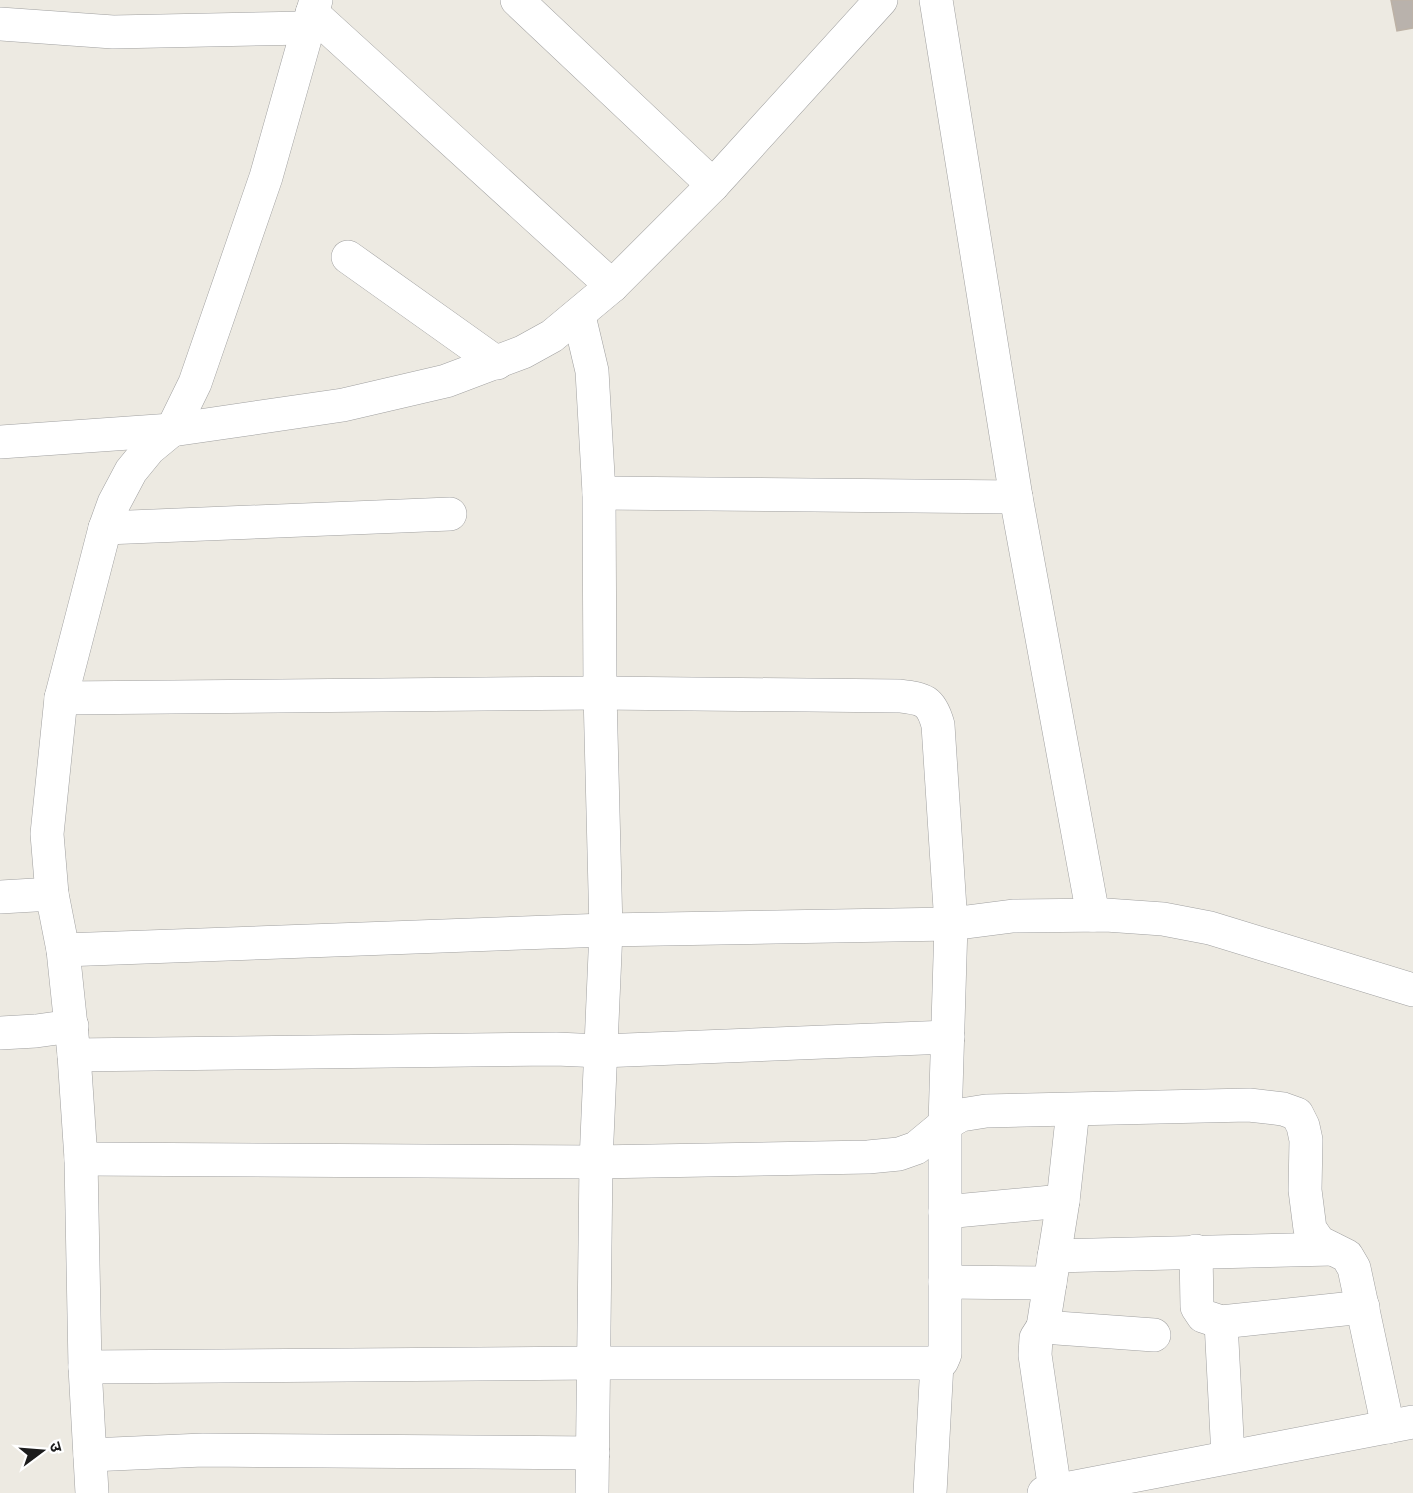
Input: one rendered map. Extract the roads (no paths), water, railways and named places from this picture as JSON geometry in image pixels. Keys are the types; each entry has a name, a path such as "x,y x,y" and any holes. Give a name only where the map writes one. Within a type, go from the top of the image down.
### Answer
{"street":[{"path":"517,0 713,185"},
{"path":"0,442 172,430 354,403 446,381 497,363 552,336 579,316 612,286 713,185 881,0"},
{"path":"936,0 1016,497 1094,915"},
{"path":"0,24 113,32 312,14 612,286"},
{"path":"92,1493 85,1367 81,1159 73,1041 63,950 52,894 47,834 61,698 105,528 114,503 131,471 149,448 172,430 195,383 263,185 312,14"},
{"path":"348,257 497,363"},
{"path":"579,316 592,371 599,493 600,693 606,930 596,1162 592,1493"},
{"path":"599,493 1016,497"},
{"path":"105,528 450,513"},
{"path":"61,698 600,693 921,698 934,710 938,725 951,924 945,1124 945,1354 942,1361 937,1363 85,1367"},
{"path":"0,897 52,894"},
{"path":"63,950 606,930 951,924 1013,916 1094,915 1154,918 1209,928 1413,990"},
{"path":"0,1033 36,1031 73,1041 601,1051 948,1037"},
{"path":"81,1159 596,1162 834,1159 899,1154 916,1148 945,1124 961,1115 986,1111 1249,1105 1283,1109 1297,1114 1303,1126 1306,1140 1305,1190 1310,1229 1319,1242 1347,1256 1354,1268 1363,1307 1401,1424 1049,1492 1035,1355 1036,1338 1043,1327 1063,1201 1073,1110"},
{"path":"945,1212 1063,1201"},
{"path":"945,1282 1196,1251 1332,1250"},
{"path":"1196,1251 1197,1307 1203,1316 1221,1322 1363,1307"},
{"path":"1221,1322 1228,1457"},
{"path":"1043,1327 1154,1335"},
{"path":"930,1493 937,1363"},
{"path":"90,1455 203,1450 593,1453"}]}
